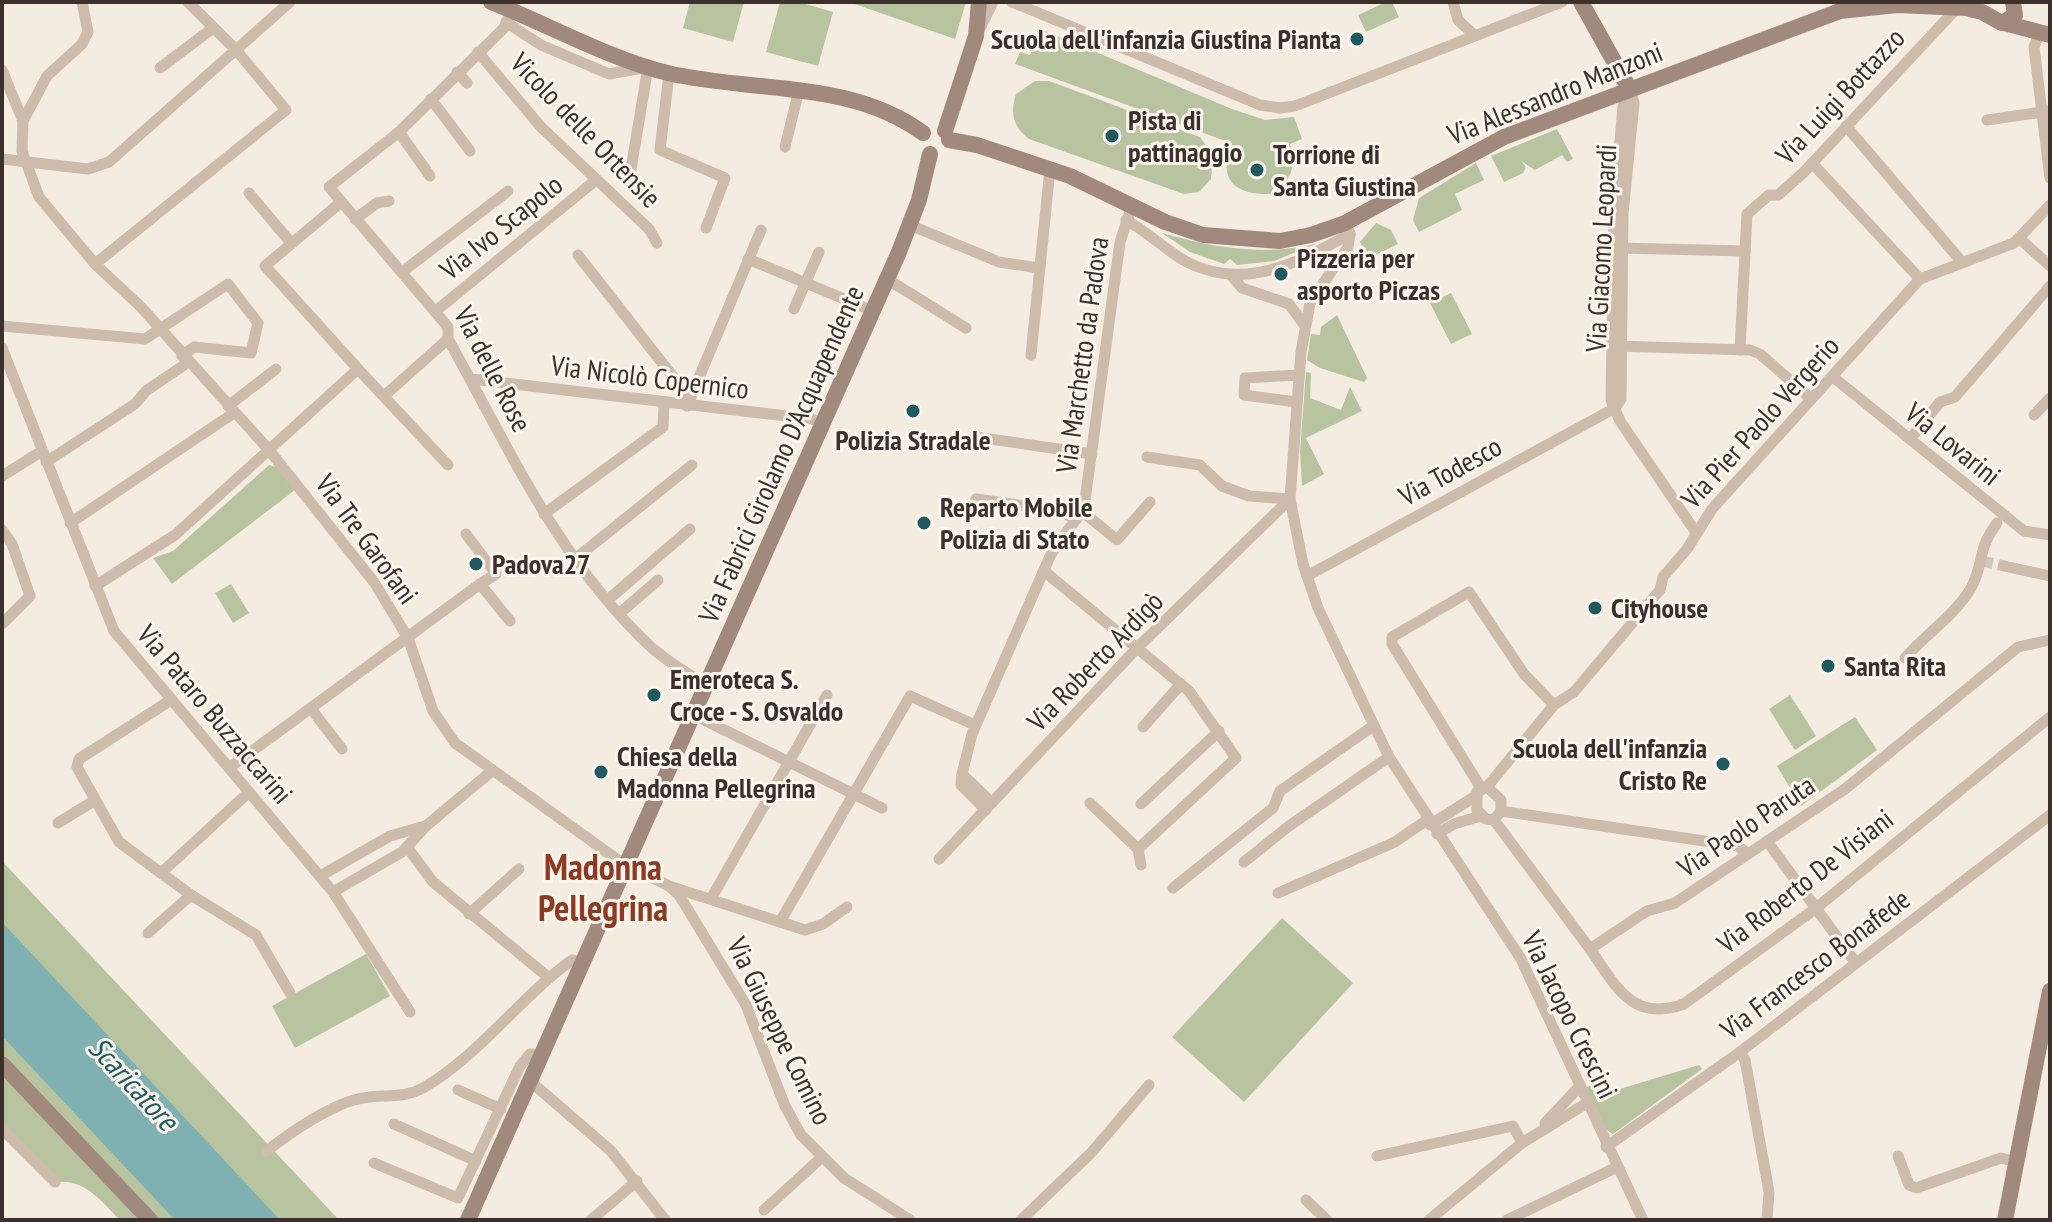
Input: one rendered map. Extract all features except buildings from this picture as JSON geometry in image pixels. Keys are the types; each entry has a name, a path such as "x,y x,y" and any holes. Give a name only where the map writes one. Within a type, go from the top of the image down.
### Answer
{"main road":[{"path":"491,2 507,20 669,74 799,90 879,108 923,133"},
{"path":"923,133 922,145 930,154 943,152 976,36 979,2"},
{"name":"Via Giacomo Leopardi","path":"1581,2 1629,88"},
{"name":"Via Alessandro Manzoni","path":"947,135 1050,169 1129,213 1203,235 1260,242 1347,229 1483,147 1629,88 1840,11 1897,5 1958,7 1993,11 2041,32"},
{"path":"1993,11 2012,19 2015,5"},
{"path":"2015,5 2019,20 2041,32"},
{"path":"923,133 934,127 947,135"},
{"name":"Via Fabrici Girolamo D'Acquapendente","path":"468,1220 887,279 910,225 930,154"},
{"path":"2005,1220 2050,991"},
{"path":"2,1064 150,1220"}],"street":[{"name":"Via Tre Garofani","path":"82,2 88,32 82,44 47,76 23,121 24,161 39,197 95,264 162,331 269,450 374,582 408,638 442,728 455,743 626,865"},
{"path":"95,264 286,110 237,51 188,2"},
{"path":"2,159 88,169 109,162 290,2"},
{"path":"976,36 993,2"},
{"path":"1012,2 1270,108 1295,106 1562,2"},
{"path":"1453,2 1458,20 1474,35"},
{"name":"Via Luigi Bottazzo","path":"1740,350 1747,214 1769,195 1778,195 1812,163 1958,7"},
{"path":"448,465 265,266 340,203 329,187 399,132 507,20"},
{"path":"160,68 213,28"},
{"path":"2041,32 2034,41 2036,72 2046,111 2050,178"},
{"name":"Vicolo delle Ortensie","path":"478,52 540,126 649,229 657,243"},
{"path":"630,175 648,67"},
{"path":"2,70 23,121"},
{"path":"457,72 467,83"},
{"path":"669,74 660,150 725,178 706,228"},
{"name":"Via Giacomo Leopardi","path":"1615,408 1621,399 1616,346 1618,248 1633,117 1629,88"},
{"path":"785,147 799,90"},
{"path":"431,99 470,151"},
{"path":"1987,120 2046,111"},
{"path":"1846,126 1961,261"},
{"path":"399,132 430,176"},
{"path":"1812,163 1920,279"},
{"path":"1031,355 1050,169"},
{"name":"Via Ivo Scapolo","path":"437,310 596,180"},
{"path":"402,272 508,191"},
{"path":"249,193 291,243"},
{"path":"355,219 377,203 389,201"},
{"name":"Via delle Rose","path":"340,203 437,310 448,327 448,339 544,514 575,559 653,649 707,686"},
{"path":"2050,205 2020,239 2050,266"},
{"name":"Via Alessandro Manzoni","path":"1129,213 1189,263 1231,275 1266,272 1290,265 1347,229"},
{"name":"Via Marchetto da Padova","path":"989,807 962,774 975,725 1044,571 1057,543 1080,515 1092,454 1120,242 1129,213"},
{"path":"910,225 999,262 1039,268"},
{"name":"Via Jacopo Crescini","path":"1347,229 1348,247 1315,291 1305,326 1299,375 1290,499 1297,542 1307,576 1318,608 1389,757 1431,827 1521,959 1615,1168 1643,1220"},
{"path":"687,406 761,230"},
{"name":"Via Pier Paolo Vergerio","path":"1431,827 1481,791 1554,705 1574,692 1656,596 1663,577 1687,549 1695,531 1809,397 1833,377 1920,279 2020,239"},
{"path":"1618,248 1745,251"},
{"path":"794,309 819,252"},
{"path":"578,255 681,387 687,406"},
{"path":"748,259 873,311"},
{"path":"1231,275 1242,288 1271,295 1289,304 1305,326"},
{"name":"Via Fabrici Girolamo D'Acquapendente","path":"887,279 966,328"},
{"path":"2,326 145,339 162,331 228,284 258,323 251,353 194,347 135,404 44,456 2,476"},
{"path":"1910,439 1940,402 1955,397 2050,286"},
{"path":"384,396 448,339"},
{"path":"1616,346 1740,350 1760,354 1809,397"},
{"name":"Via Pataro Buzzaccarini","path":"2,348 114,631 333,892 410,1012"},
{"path":"70,523 231,409 276,369"},
{"path":"95,586 175,535 358,369"},
{"path":"1296,402 1244,395 1245,378 1299,375"},
{"name":"Via Lovarini","path":"1833,377 1910,439 2000,520 2024,531 2050,535"},
{"name":"Via Nicolò Copernico","path":"471,379 812,419 823,424"},
{"path":"2034,415 2050,398"},
{"path":"544,514 571,491 575,494 663,427 664,404"},
{"path":"1615,408 1680,514 1695,531"},
{"name":"Via Todesco","path":"1307,576 1615,408"},
{"path":"977,437 1092,454"},
{"path":"1147,457 1200,465 1222,486 1249,496 1290,499"},
{"path":"575,559 692,465"},
{"name":"Via Marchetto da Padova","path":"976,499 1080,515 1117,540 1150,502"},
{"name":"Via Roberto Ardigò","path":"939,859 1138,647 1290,499"},
{"path":"1905,658 1963,599 1973,584 1983,541 2000,520"},
{"path":"609,599 690,529"},
{"path":"2,530 12,544 30,596 2,624"},
{"path":"229,768 496,574 466,534"},
{"path":"2004,566 2050,576"},
{"path":"1044,571 1195,696 1236,758 1138,849"},
{"path":"620,613 658,580"},
{"path":"480,584 510,621"},
{"path":"1481,816 1481,791 1392,644 1392,637 1469,592 1524,674 1554,705"},
{"name":"Via Paolo Paruta","path":"1590,949 1647,911 1675,903 1865,773 2018,647 2050,640"},
{"path":"1143,727 1181,684"},
{"path":"712,897 787,760 827,695"},
{"path":"780,922 910,696 975,725"},
{"path":"171,700 79,759 77,767 119,842 191,895 256,935 290,993"},
{"path":"312,710 342,749"},
{"path":"694,715 882,808"},
{"name":"Via Roberto De Visiani","path":"1590,949 1629,1001 1665,1011 1704,991 1815,909 2050,717"},
{"path":"1173,888 1273,808 1280,791 1373,726"},
{"path":"1141,804 1219,731"},
{"path":"1244,862 1289,826 1389,757"},
{"path":"333,892 407,847 426,826 493,770"},
{"path":"1481,791 1498,795 1498,815 1590,949"},
{"path":"161,873 248,793"},
{"path":"58,823 95,800"},
{"path":"1090,803 1138,849 1141,865"},
{"path":"1278,893 1431,827 1481,816 1498,815 1738,846 1748,854"},
{"name":"Via Francesco Bonafede","path":"1606,1147 1740,1052 2050,815"},
{"path":"320,876 390,836 426,826"},
{"path":"1767,841 1856,963"},
{"path":"407,847 433,882 548,977"},
{"name":"Via Giuseppe Comino","path":"626,865 669,886 684,902 736,986 785,1106 801,1135 844,1178 910,1220"},
{"path":"469,914 519,869"},
{"path":"669,886 712,897 805,930 823,924 847,907"},
{"path":"148,933 191,895"},
{"path":"267,1151 290,1133 351,1101 395,1098 420,1090 502,1024 548,977 572,960 583,962"},
{"path":"1740,1052 1745,1060 1769,1192 1767,1220"},
{"path":"374,1163 458,1198 520,1066 530,1054 542,1055"},
{"path":"530,1081 582,1125 637,1181 665,1220"},
{"path":"1021,1220 1091,1153 1149,1085"},
{"path":"1539,1130 1570,1093 1580,1086"},
{"path":"458,1090 501,1109"},
{"path":"1430,1220 1539,1130 1587,1103"},
{"path":"394,1124 476,1161"},
{"path":"1377,1156 1513,1126 1522,1143"},
{"path":"3,1130 55,1182"},
{"path":"1898,1156 1909,1185 1916,1188 2001,1158 2017,1162"},
{"name":"Via Giuseppe Comino","path":"764,1210 821,1158"},
{"path":"1507,1220 1615,1168"},
{"path":"591,1220 637,1181"},
{"path":"1306,1200 1327,1220"}],"green space":[{"path":"690,2 744,2 733,42 683,28"},
{"path":"780,2 799,2 833,12 818,66 766,52"},
{"path":"849,2 966,2 955,39"},
{"path":"1392,2 1399,17 1366,32 1358,15"},
{"path":"1041,29 1232,109 1265,120 1294,117 1302,139 1290,144 1293,159 1288,178 1273,194 1248,192 1232,183 1228,176 1227,156 1231,143 1015,64 1020,52 1030,55"},
{"name":"Pista di pattinaggio","path":"1035,81 1049,81 1200,137 1213,156 1211,179 1199,192 1184,194 1029,139 1016,124 1013,107 1016,94"},
{"path":"1557,129 1573,159 1567,162 1562,155 1535,170 1521,161 1526,167 1523,173 1504,182 1491,156"},
{"path":"1476,163 1484,180 1455,194 1462,210 1419,232 1413,220 1419,198"},
{"path":"1376,223 1391,230 1398,244 1368,259 1360,242"},
{"path":"1162,233 1239,249 1296,248 1316,244 1274,261 1237,265 1230,259 1224,264 1190,252"},
{"path":"1451,293 1472,334 1451,344 1430,303"},
{"path":"1337,315 1367,378 1364,382 1320,368 1307,360 1311,334 1320,335 1321,327"},
{"path":"1306,372 1311,373 1310,398 1341,410 1350,387 1362,411 1306,438 1324,474 1302,486 1300,451"},
{"path":"269,465 276,467 295,490 172,584 153,558 173,551"},
{"path":"231,584 249,613 233,623 215,593"},
{"path":"1790,695 1816,736 1795,750 1769,709"},
{"path":"1855,717 1877,750 1801,806 1777,766"},
{"path":"2,861 339,1220 120,1220 84,1188 57,1182 2,1128"},
{"path":"1282,918 1353,983 1244,1102 1172,1037"},
{"path":"366,954 390,996 295,1048 272,1006"},
{"path":"1699,1065 1702,1069 1613,1134 1605,1129 1585,1088 1598,1082 1620,1089"}],"water":[{"name":"Scaricatore","path":"2,922 280,1220 175,1220 2,1036"}],"tunnel":[{"path":"1982,561 2004,566"}],"place":[{"name":"Scuola dell'infanzia Giustina Pianta","path":"1357,39"},
{"name":"Pista di pattinaggio","path":"1112,136"},
{"name":"Torrione di Santa Giustina","path":"1257,170"},
{"name":"Pizzeria per asporto Piczas","path":"1281,274"},
{"name":"Polizia Stradale","path":"913,411"},
{"name":"Reparto Mobile Polizia di Stato","path":"924,523"},
{"name":"Padova27","path":"476,564"},
{"name":"Cityhouse","path":"1595,608"},
{"name":"Santa Rita","path":"1828,666"},
{"name":"Emeroteca S. Croce - S. Osvaldo","path":"654,695"},
{"name":"Scuola dell'infanzia Cristo Re","path":"1723,764"},
{"name":"Chiesa della Madonna Pellegrina","path":"601,772"}],"district":[{"name":"Madonna Pellegrina","path":"603,888"}]}
